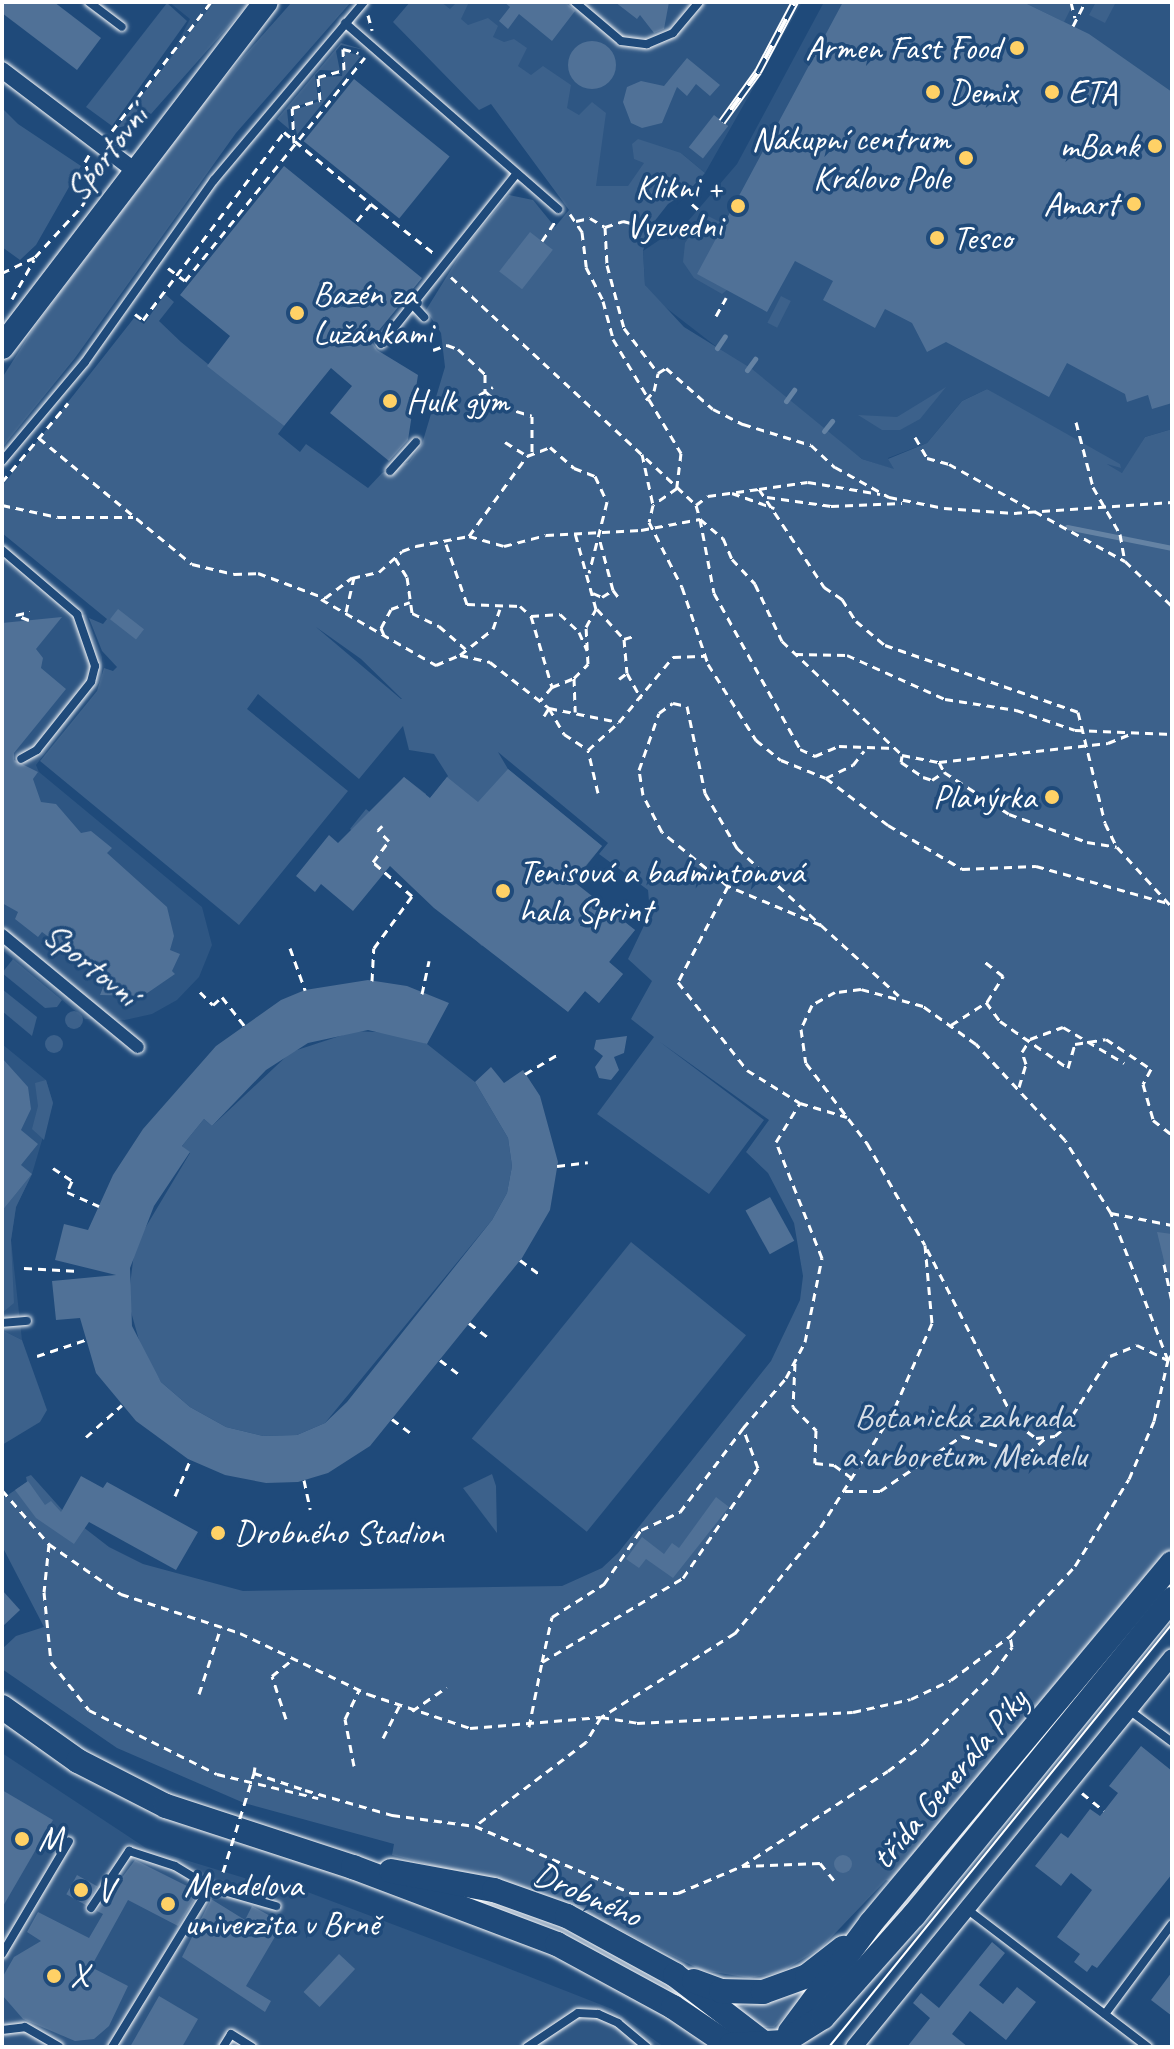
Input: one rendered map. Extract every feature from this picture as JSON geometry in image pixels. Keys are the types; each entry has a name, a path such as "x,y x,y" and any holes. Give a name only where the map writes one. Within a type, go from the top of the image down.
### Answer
{"main road":[{"name":"Sportovní","path":"2,347 266,2"},
{"name":"třída Generála Píky","path":"776,2045 871,1923 981,1798 1172,1563"},
{"name":"třída Generála Píky","path":"776,2045 823,2017 914,1915 1172,1599"},
{"name":"Drobného","path":"2,1707 78,1761 166,1806 353,1867 557,1944 673,2007 732,2046"},
{"name":"Drobného","path":"353,1867 441,1877 542,1906 675,1975 776,2045"},
{"path":"675,1975 721,1991 763,1992 807,1976 871,1923"},
{"path":"812,2047 823,2017"},
{"path":"732,2046 776,2045"}],"street":[{"path":"2,70 102,136 135,171"},
{"name":"Sportovní","path":"2,935 138,1047"},
{"path":"854,2047 1172,1657"}],"lane":[{"path":"89,2 122,27"},
{"path":"2,461 85,362 155,259 222,169 364,2"},
{"path":"575,2 621,41 647,44 673,33 699,2"},
{"path":"345,23 558,209"},
{"path":"381,344 517,173"},
{"path":"412,304 424,317"},
{"path":"390,471 416,442"},
{"path":"2,550 77,614 95,666 91,682 37,750 21,759"},
{"path":"2,1323 27,1321"},
{"path":"1129,1710 1172,1742"},
{"path":"2,1954 69,1841"},
{"path":"91,1908 129,1851 175,1866 210,1887 276,1906"},
{"path":"112,2047 210,1887"},
{"path":"968,1910 1148,2047"},
{"path":"1105,2014 1172,1924"},
{"path":"527,2047 578,2013 598,2014 618,2023 647,2047"},
{"path":"2,2030 25,2027 59,2047"},
{"path":"223,2047 231,2034 252,2047"}],"path":[{"path":"112,131 211,2"},
{"path":"1071,2 1076,20"},
{"path":"1073,26 1085,2"},
{"path":"155,259 185,281 380,36 368,21 369,13"},
{"path":"294,143 292,108 320,100 318,77 344,70 339,53 343,49 366,55"},
{"path":"126,325 134,314 143,320 175,273 284,132 432,251"},
{"path":"8,306 35,257 93,187 85,162 102,136"},
{"path":"355,223 371,204"},
{"path":"692,204 702,213"},
{"path":"542,241 557,221 558,209 576,221 586,267 603,301 613,339 646,400 681,453 677,488 653,505"},
{"path":"576,221 590,218 605,227 623,221 667,232"},
{"path":"605,227 607,265 624,328 658,373"},
{"path":"2,273 35,257"},
{"path":"444,262 454,285 641,451 696,505 714,570 714,593 800,749 815,756 839,746 865,750 894,748"},
{"path":"716,316 726,298"},
{"path":"29,431 192,564 234,574 258,573 325,598 354,577 379,572 416,546 446,544 469,536 529,454 532,416 503,407 485,391 485,374 458,349 447,345 433,350"},
{"path":"646,400 654,391 658,373 666,368 713,409 743,424 811,445 835,467 884,495 906,503"},
{"path":"479,395 493,387"},
{"path":"2,482 75,394"},
{"path":"1076,422 1104,510 1120,534 1125,561"},
{"path":"915,437 927,458 949,464 1125,561 1172,606"},
{"path":"505,442 529,454 550,447 574,468 595,476 607,502 600,541 613,590 619,598"},
{"path":"641,451 653,505 652,528 682,587 706,656 744,725 769,754 826,778 888,825 962,869 990,872 1036,866 1170,905"},
{"path":"696,505 729,491 808,482 884,495"},
{"path":"759,489 776,509 824,587 842,599 856,621 885,645 1078,712 1084,745 1117,847 1170,905"},
{"path":"729,491 776,509"},
{"path":"766,497 831,506 906,503 1035,512 1104,510 1172,502"},
{"path":"2,505 58,517 135,517"},
{"path":"469,536 504,546 575,533 652,528 700,519"},
{"path":"700,519 723,538 732,559 755,584 772,625 795,654 882,731 902,755 939,762 1084,745 1131,733"},
{"path":"575,533 589,573 596,609 624,639 627,673 641,698"},
{"path":"589,573 600,541"},
{"path":"446,544 467,604 500,608 520,606 531,616 552,687"},
{"path":"395,558 407,577 412,613 439,626 465,649"},
{"path":"346,612 354,577"},
{"path":"593,593 602,597 613,590"},
{"path":"318,596 436,665 460,655 493,629 500,608"},
{"path":"520,606 523,599"},
{"path":"384,635 381,628 391,609 410,602"},
{"path":"579,632 586,627 596,609"},
{"path":"29,620 16,615 30,612"},
{"path":"531,616 560,614 579,632 587,650"},
{"path":"540,701 552,687 574,678 588,664 586,627"},
{"path":"624,639 634,636"},
{"path":"795,654 847,655 945,699 1016,710 1081,731 1172,734"},
{"path":"460,655 490,662 549,708 564,734 588,750 598,793"},
{"path":"668,655 706,656"},
{"path":"588,750 641,698 673,657"},
{"path":"619,679 627,673"},
{"path":"574,678 575,712"},
{"path":"2,1490 49,1544 121,1594 221,1627 359,1690 412,1711 470,1728 529,1727 601,1717 637,1723 853,1712 911,1699 951,1680 1010,1636 1065,1578 1104,1524 1129,1479 1171,1372 1111,1213 1065,1140 1019,1087 951,1025 899,996 737,848 705,793 687,706 673,703 659,713 639,770 643,795 662,832 728,886 821,925"},
{"path":"549,708 619,722"},
{"path":"544,716 549,708"},
{"path":"564,734 564,742"},
{"path":"826,778 853,765 865,750"},
{"path":"902,755 901,762 923,777 932,780 944,772"},
{"path":"939,762 944,772 1009,814 1087,842 1117,847"},
{"path":"372,981 374,948 412,896 373,862 389,841 378,830 382,826"},
{"path":"728,886 678,982 747,1070 800,1103 849,1117"},
{"path":"290,948 305,990"},
{"path":"422,994 429,961"},
{"path":"951,1025 986,1002 1003,976 984,961"},
{"path":"899,996 861,989 835,992 812,1005 804,1016 801,1042 806,1063 849,1117 925,1245 1016,1423 1045,1438"},
{"path":"200,992 213,1005 222,997 244,1025"},
{"path":"986,1002 1000,1021 1068,1068 1075,1044 1106,1039 1151,1069 1143,1084 1153,1120 1172,1135"},
{"path":"1019,1087 1026,1064 1022,1052 1030,1039 1063,1027 1124,1063"},
{"path":"525,1074 557,1055"},
{"path":"529,1727 552,1617 604,1584 641,1530 680,1512 795,1362 805,1342 822,1258 776,1142 800,1103"},
{"path":"557,1166 588,1162"},
{"path":"53,1168 72,1181 67,1192 99,1206"},
{"path":"1111,1213 1172,1225"},
{"path":"475,1826 586,1742 601,1717 735,1633 845,1491 927,1341 933,1307 925,1245"},
{"path":"520,1260 541,1275"},
{"path":"1164,1264 1172,1302"},
{"path":"24,1268 79,1271"},
{"path":"469,1323 490,1339"},
{"path":"37,1356 85,1340"},
{"path":"845,1491 880,1491 962,1436 1028,1454 1045,1438 1069,1423 1110,1356 1137,1345 1168,1360"},
{"path":"1168,1360 1172,1354"},
{"path":"440,1360 461,1376"},
{"path":"795,1362 793,1407 816,1430 815,1463 834,1465 853,1479"},
{"path":"86,1437 122,1405"},
{"path":"392,1419 413,1435"},
{"path":"542,1662 683,1578 758,1468 743,1428"},
{"path":"175,1496 190,1460"},
{"path":"304,1480 310,1509"},
{"path":"49,1544 44,1592 51,1662 89,1710 217,1774 392,1815 475,1826 631,1893 678,1893 742,1866 923,1744 994,1672 1012,1647 1010,1636"},
{"path":"199,1694 221,1627"},
{"path":"286,1719 272,1676 294,1658"},
{"path":"412,1711 447,1687"},
{"path":"354,1766 345,1719 359,1690"},
{"path":"383,1738 399,1706"},
{"path":"223,1872 255,1767"},
{"path":"254,1773 325,1799"},
{"path":"1076,1789 1104,1811"},
{"path":"742,1866 820,1863 834,1880"}],"shaded area":[{"path":"169,2 250,2 182,73 167,63 190,19"},
{"path":"434,2 802,2 705,173 681,153 606,222"},
{"name":"Nákupní centrum Královo Pole","path":"824,2 1172,2 1172,429 1145,437 1123,474 987,389 962,401 927,443 888,458 895,470 862,459 652,297 645,285 643,251 689,220 737,164"},
{"path":"2,559 72,620 86,614 102,657 102,679 36,765 39,772 202,907 212,945 199,977 177,1000 152,1014 125,1020 85,1019 2,950"},
{"path":"2,1044 46,1080 53,1103 32,1174 16,1207 11,1240 22,1340 2,1330"},
{"name":"Mendelova univerzita v Brně","path":"2,1753 146,1848 264,1884 268,1877 487,1960 612,2009 664,2047 2,2047"}],"green space":[{"path":"214,2 250,2 151,114 146,111 132,124 117,128"},
{"path":"292,2 351,2 236,133 75,358 2,448 2,378 35,326 213,91"},
{"name":"Botanická zahrada a arboretum Mendelu","path":"410,2 441,2 450,9 457,2 469,2 461,19 468,25 488,18 498,26 493,37 504,42 514,39 527,48 518,66 531,75 543,66 571,85 567,108 579,115 592,102 606,113 596,186 628,186 644,163 634,159 632,144 638,139 681,153 705,173 693,186 667,195 695,187 668,204 650,227 643,251 645,285 684,327 752,369 862,459 894,469 888,459 927,443 962,401 987,389 1120,464 1121,468 1107,464 1122,473 1145,437 1172,429 1172,1547 891,1882 886,1880 821,1948 781,1972 750,1978 701,1970 558,1899 392,1855 394,1844 244,1803 117,1748 2,1669 2,1649 16,1636 44,1627 2,1546 2,1499 27,1482 26,1477 31,1475 65,1513 109,1547 143,1564 243,1591 562,1586 602,1568 618,1553 771,1361 800,1300 803,1276 794,1223 768,1173 746,1152 769,1120 660,1042 764,1120 709,1194 597,1114 654,1037 631,1019 652,981 628,959 650,913 648,890 599,854 608,843 498,752 508,769 602,846 572,884 635,930 609,962 623,974 599,1003 585,991 567,1011 514,964 510,968 513,962 505,956 501,961 504,955 495,948 491,952 495,947 486,941 482,946 412,879 408,884 411,879 350,829 366,809 372,814 404,777 426,794 426,803 448,776 434,754 409,750 403,726 359,779 258,694 247,709 348,791 239,925 40,761 97,691 104,668 113,671 117,667 102,651 89,618 103,624 107,619 2,533 2,486 134,318 144,324 165,294 174,302 159,321 284,426 278,434 300,452 306,444 368,488 382,473 409,462 422,444 445,367 441,333 426,310 465,247 509,195 533,200 555,227 569,210 491,104 479,110 393,22","holes":["316,627 361,659 402,699"]},
{"path":"1023,2 1074,2 1064,22"},
{"path":"1096,2 1116,2 1105,23 1089,15"},
{"path":"167,3 187,21 112,126 86,107"},
{"path":"341,43 365,50 341,45 336,51 340,71 320,70 315,75 318,99 287,110 289,129 277,119"},
{"path":"344,51 361,56 297,135 292,111 322,100 320,77 342,76"},
{"path":"2,108 18,124 81,166 36,245 20,260 2,247"},
{"path":"704,214 724,224 727,290 722,294 694,278 683,262 685,243"},
{"path":"781,296 791,301 777,328 767,323"},
{"path":"946,387 920,419 900,430 882,430 858,415 897,417"},
{"path":"13,959 62,1000 57,1007 45,1008 2,973"},
{"path":"2,989 37,1017 32,1036 2,1011"},
{"path":"70,1011 78,1011 83,1020 81,1027 70,1029 65,1024 65,1016"},
{"path":"355,1031 396,1033 427,1044 475,1082 508,1138 512,1166 507,1193 492,1220 325,1423 297,1435 263,1436 226,1427 190,1407 161,1382 142,1351 128,1301 135,1245 190,1153 182,1146 204,1119 212,1126 291,1052"},
{"path":"50,1035 58,1035 63,1044 61,1051 50,1053 45,1048 45,1040"},
{"path":"46,1080 53,1103 44,1140 32,1129 38,1106 35,1083"},
{"path":"32,1174 16,1207 11,1240 14,1303 2,1313 2,1211"},
{"path":"631,1242 746,1335 587,1532 472,1439"},
{"path":"2,1330 22,1340 47,1410 40,1422 2,1445"},
{"path":"492,1474 496,1486 497,1533 463,1488"},
{"path":"818,1983 774,2027 762,2027 735,2008 785,1998"}],"building":[{"path":"2,2 54,2 101,38 77,70 2,13"},
{"path":"504,2 565,2 575,11 552,41 519,14 508,29 499,21 510,7"},
{"path":"615,2 669,2 664,29 654,33 640,15 637,19"},
{"name":"Nákupní centrum Královo Pole","path":"843,2 1023,2 1089,34 1172,92 1172,403 1152,409 1148,395 1127,402 1125,394 1067,363 1049,397 946,342 927,352 912,323 885,309 875,328 823,300 833,281 795,261 767,312 697,274"},
{"path":"592,41 609,48 616,65 609,82 592,89 575,82 568,65 575,48"},
{"path":"687,58 720,85 710,96 696,84 687,96 677,87 662,123 642,128 631,123 623,102 627,87 641,81 664,86"},
{"path":"354,79 450,156 399,219 304,141"},
{"path":"714,115 728,126 703,158 689,147"},
{"name":"Bazén za Lužánkami","path":"284,166 422,278 371,340 377,350 418,375 408,440 389,461 330,413 352,386 331,368 284,426 207,366 230,336 180,295"},
{"path":"530,232 553,250 522,289 499,271"},
{"path":"118,609 144,629 136,640 110,619"},
{"path":"62,617 36,649 43,658 41,668 66,689 14,753 14,760 38,772 33,779 41,802 56,804 81,833 91,831 112,848 107,853 167,907 174,936 170,950 180,954 172,971 175,974 143,996 100,995 106,980 42,932 38,937 15,919 18,912 2,903 2,623"},
{"name":"Tenisová a badmintonová hala Sprint","path":"508,769 602,846 573,881 635,930 609,962 623,974 599,1003 585,991 568,1012 434,908 390,866 353,911 321,884 315,892 296,876 329,835 338,843 404,777 430,798 447,777 478,802"},
{"path":"368,980 407,986 449,1003 427,1044 368,1030 308,1043 266,1070 212,1126 204,1119 182,1146 190,1152 154,1206 130,1268 132,1326 161,1382 190,1407 226,1427 263,1436 297,1435 325,1423 347,1402 492,1220 507,1193 512,1166 508,1138 475,1082 491,1067 504,1083 523,1070 540,1096 558,1162 550,1210 522,1258 370,1446 328,1473 298,1482 266,1483 225,1475 188,1459 136,1421 96,1373 80,1318 56,1320 52,1281 116,1275 55,1260 64,1224 88,1230 113,1175 143,1129 216,1046 281,1000 305,990"},
{"path":"627,1036 624,1053 614,1057 619,1070 611,1080 599,1078 595,1067 603,1056 594,1049 596,1040"},
{"path":"2,1058 28,1087 31,1109 21,1130 38,1144 21,1165 32,1174 2,1211"},
{"path":"770,1197 794,1241 770,1254 746,1211"},
{"path":"1157,1232 1172,1234 1172,1272 1167,1273"},
{"path":"81,1476 103,1488 107,1482 198,1532 176,1570 89,1522 74,1544 36,1518 15,1490 28,1481 45,1505 51,1501 61,1512"},
{"path":"716,1497 729,1507 673,1578 646,1559 639,1568 626,1559 642,1537 664,1554 672,1543 679,1548"},
{"path":"2,1590 20,1610 2,1627"},
{"path":"1141,1746 1172,1771 1172,1874 1097,1968 1092,1965 1087,1972 1074,1962 1080,1954 1057,1937 1092,1890 1071,1873 1061,1886 1035,1866 1061,1833 1068,1838 1090,1809 1100,1816 1118,1793 1109,1786"},
{"name":"M","path":"2,1790 53,1820 2,1908"},
{"path":"839,1855 847,1855 852,1864 850,1871 839,1873 834,1868 834,1860"},
{"name":"X","path":"135,1860 199,1892 178,1926 128,1900 91,1967 128,1986 109,2026 94,2039 75,2041 23,2019 3,1996 2,1978 14,1957 41,1941 27,1932 38,1912 89,1938 103,1914 97,1911"},
{"name":"V","path":"77,1875 97,1886 86,1905 66,1894"},
{"path":"211,1899 245,1920 252,1906 283,1923 246,1986 271,2001 265,2012 182,1957"},
{"path":"992,1942 1005,1953 979,1985 1003,2004 1017,1987 1036,2002 1006,2040 970,2011 952,2034 968,2047 907,2047 930,2018 913,2003 921,1993 939,2008"},
{"path":"339,1954 355,1969 320,2007 304,1992"},
{"path":"1172,1972 1172,2016 1151,2000"},
{"path":"159,1996 198,2019 182,2047 130,2047"}],"waterway":[{"path":"717,348 725,336"},
{"path":"747,370 755,359"},
{"path":"786,401 794,390"},
{"path":"824,431 832,421"},
{"path":"1067,527 1172,548"}],"tram line":[{"path":"829,2047 1172,1624"}],"railway":[{"path":"722,122 758,72 795,2"}],"place":[{"name":"Armen Fast Food","path":"1017,48"},
{"name":"Demix","path":"933,92"},
{"name":"ETA","path":"1052,92"},
{"name":"mBank","path":"1155,146"},
{"name":"Nákupní centrum Královo Pole","path":"966,158"},
{"name":"Amart","path":"1134,204"},
{"name":"Klikni + Vyzvedni","path":"738,206"},
{"name":"Tesco","path":"937,238"},
{"name":"Bazén za Lužánkami","path":"297,313"},
{"name":"Hulk gym","path":"390,401"},
{"name":"Planýrka","path":"1052,797"},
{"name":"Tenisová a badmintonová hala Sprint","path":"503,891"},
{"name":"Drobného Stadion","path":"218,1533"},
{"name":"M","path":"22,1839"},
{"name":"V","path":"81,1890"},
{"name":"Mendelova univerzita v Brně","path":"168,1904"},
{"name":"X","path":"54,1976"}]}
